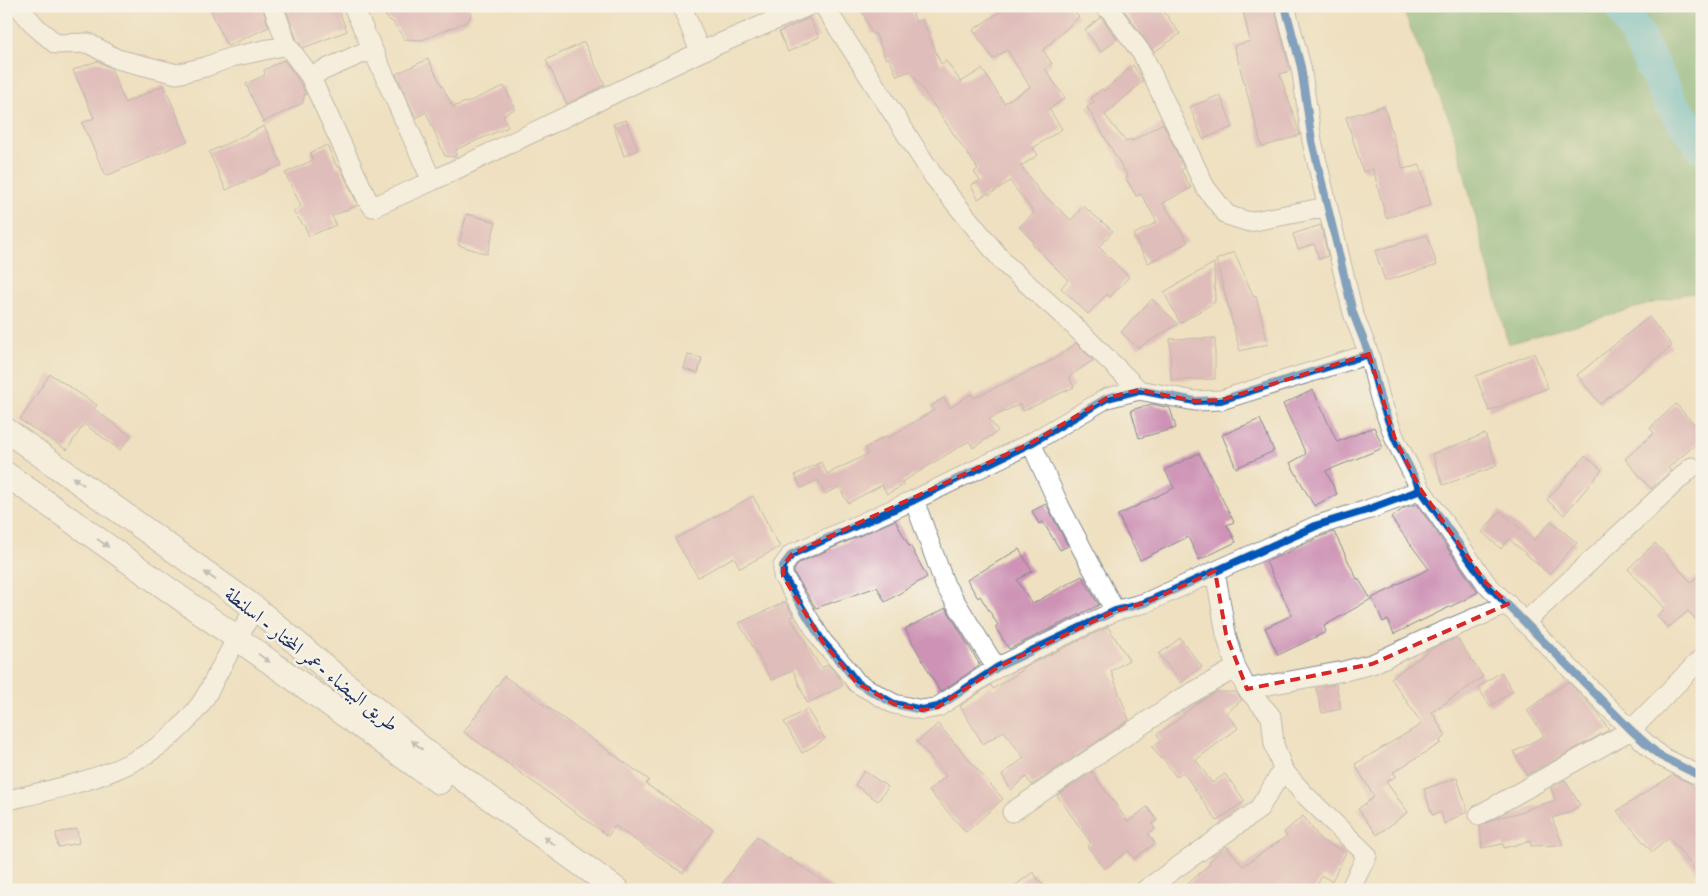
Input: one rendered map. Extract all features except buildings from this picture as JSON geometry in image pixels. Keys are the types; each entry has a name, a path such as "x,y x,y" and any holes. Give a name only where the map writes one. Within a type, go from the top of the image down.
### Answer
{"main road":[{"name":"طريق البيضاء -عمر المختار - اسلنطة","path":"6,430 255,608 426,752 617,890"},
{"name":"طريق البيضاء -عمر المختار - اسلنطة","path":"6,474 590,890"}],"street":[{"path":"18,6 36,27 56,44 88,43 117,59 177,74 287,45"},
{"path":"273,6 287,45 310,76 367,199 373,207 432,181 700,52 808,6"},
{"path":"353,6 432,181"},
{"path":"682,6 700,52"},
{"path":"824,6 934,177 1004,263 1069,321 1139,390"},
{"path":"1104,6 1110,10 1142,55 1205,188 1227,215 1249,222 1327,207"},
{"path":"1285,6 1301,67 1312,141 1353,313 1369,354 1380,398 1395,439 1421,490 1486,583 1524,622 1631,730 1660,756 1702,777"},
{"path":"310,76 372,49"},
{"path":"1369,354 1221,400 1195,401 1139,390 1108,398 1031,443 914,500 792,554 783,566 783,576 822,641 857,684 894,704 922,710 938,707 998,667 1115,611 1145,604 1318,525 1368,510 1421,490"},
{"path":"1031,443 1060,507 1115,611"},
{"path":"1524,622 1692,467"},
{"path":"914,500 945,585 990,658 998,667"},
{"path":"1215,572 1226,634 1236,668 1247,689 1271,716 1274,744 1282,770 1367,855 1350,890"},
{"path":"1247,689 1372,664 1508,604"},
{"path":"6,799 75,784 132,764 175,735 198,709 236,638 255,608"},
{"path":"1479,815 1631,730 1702,658"},
{"path":"1012,812 1179,700 1236,668"},
{"path":"1145,890 1258,810 1282,770"}],"highlighted area":[{"path":"1369,354 1395,439 1421,490 1486,583 1508,604 1372,664 1247,689 1226,634 1215,571 1145,603 1115,611 998,667 938,707 922,710 894,704 857,683 822,641 783,576 783,566 792,554 1031,443 1107,398 1139,390 1195,401 1221,400"}],"green space":[{"path":"1401,6 1701,6 1702,293 1685,294 1508,344 1452,126"}],"waterway":[{"path":"1622,6 1671,103 1702,146"}],"cycle path":[{"path":"1285,6 1301,67 1312,141 1353,313 1369,354 1380,398 1395,439 1421,490 1486,583 1631,730 1660,756 1702,777"},
{"path":"1369,354 1221,400 1195,401 1139,390 1107,398 1031,443 914,500 792,554 783,566 783,576 822,641 857,683 894,704 922,710 938,707 998,667 1115,611 1145,603 1318,525 1367,510 1421,490"}]}
